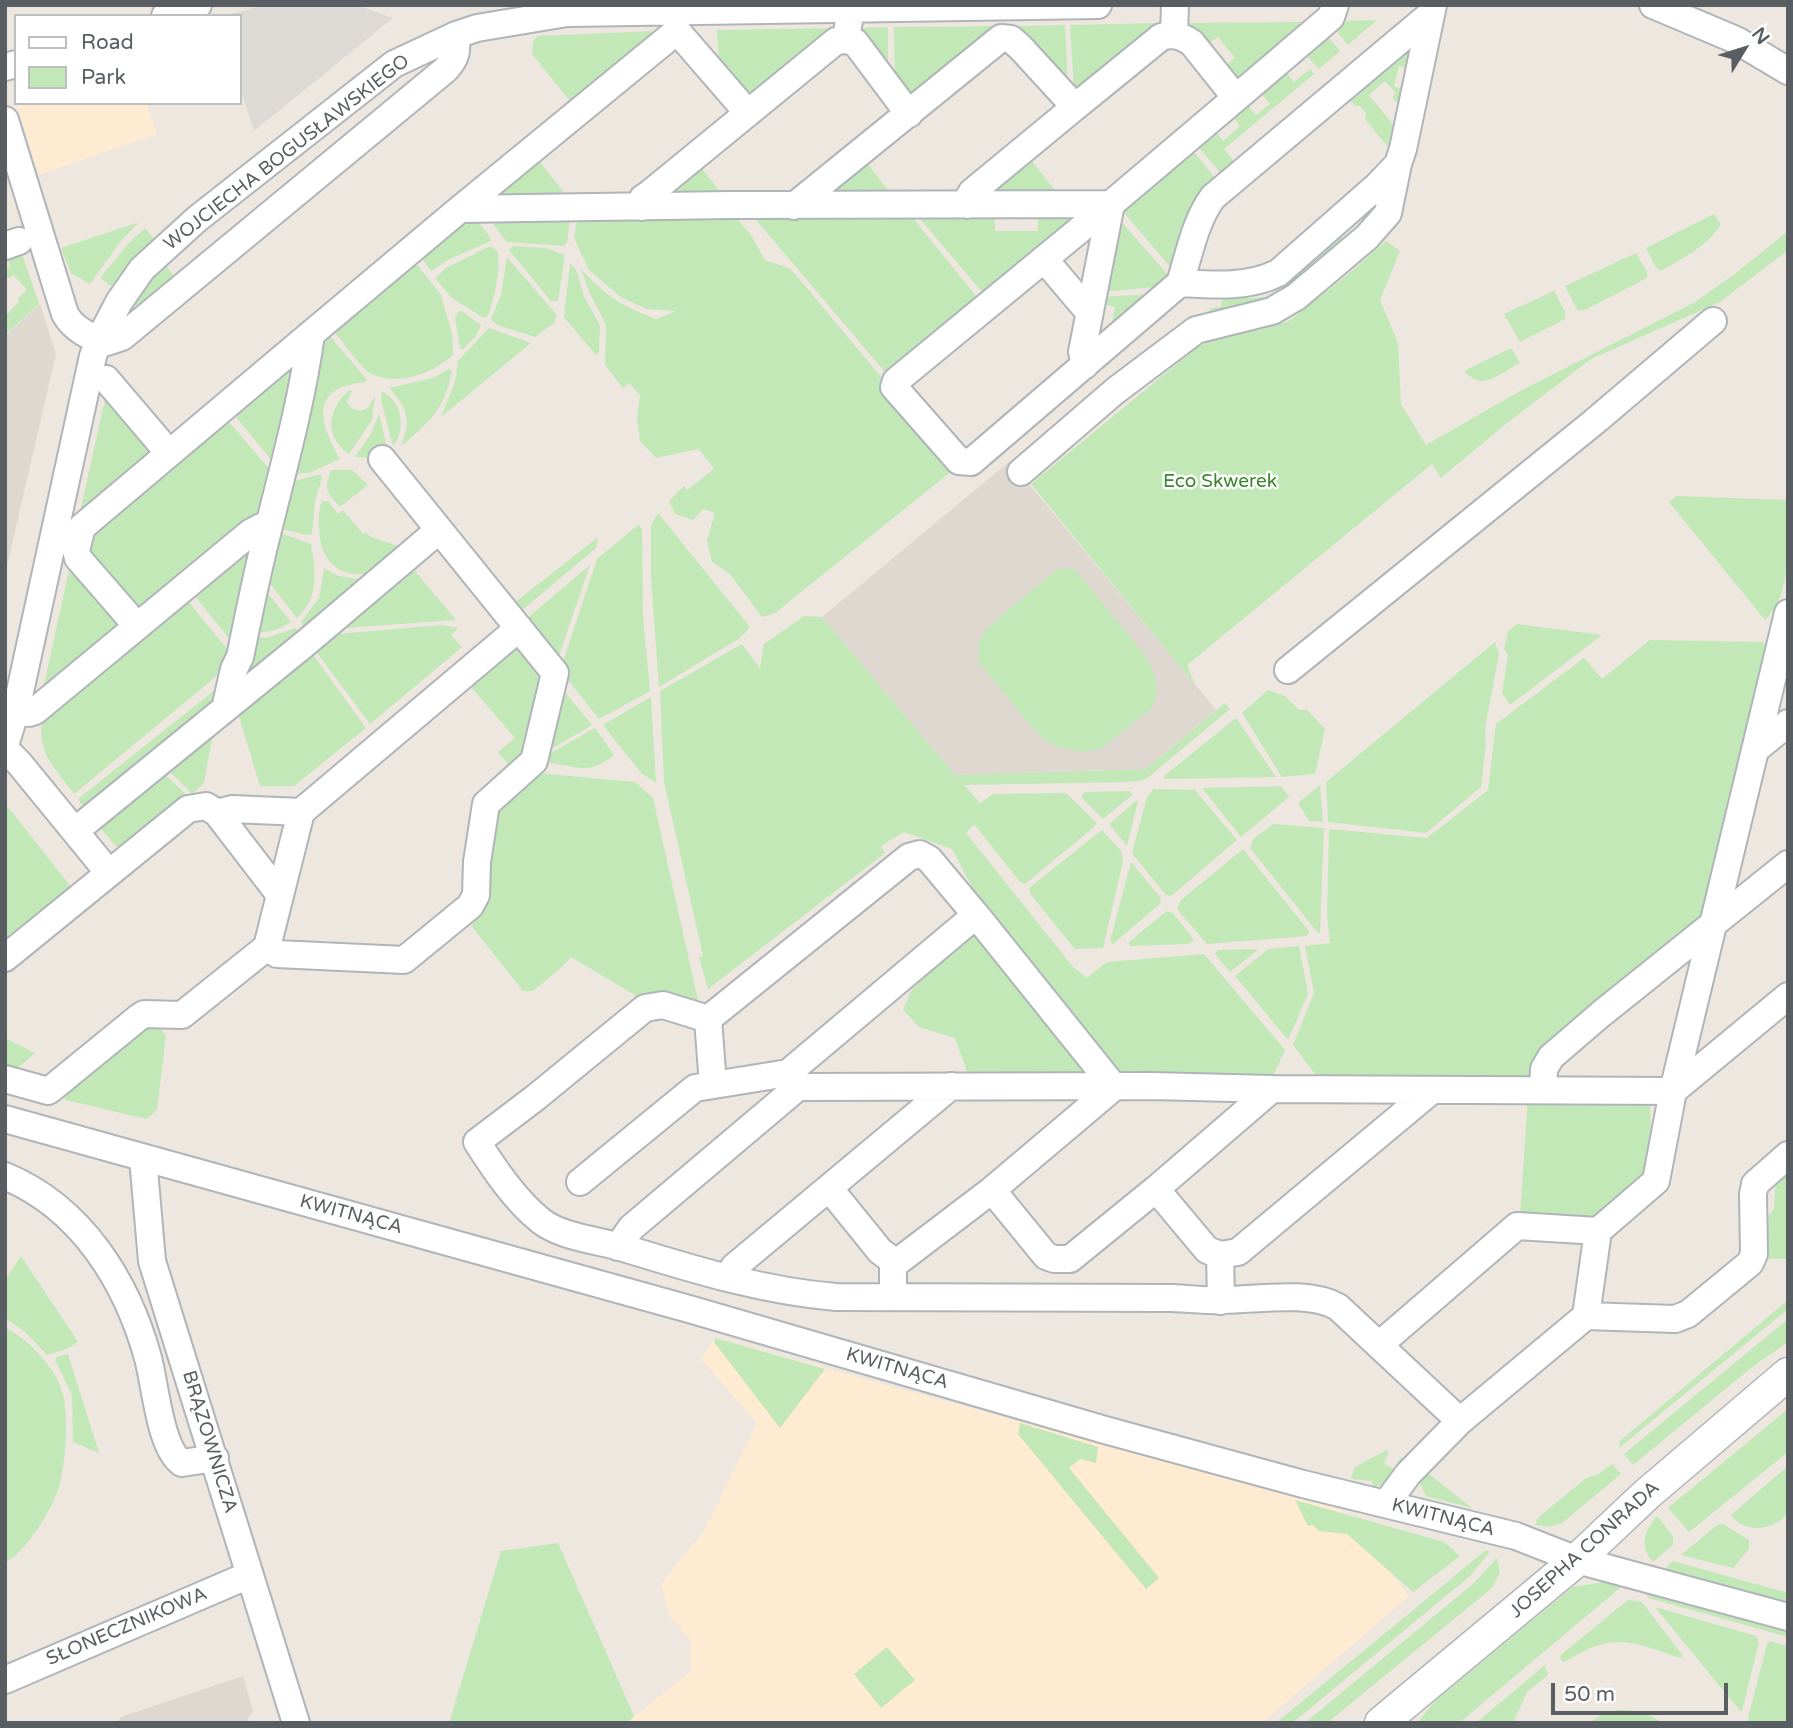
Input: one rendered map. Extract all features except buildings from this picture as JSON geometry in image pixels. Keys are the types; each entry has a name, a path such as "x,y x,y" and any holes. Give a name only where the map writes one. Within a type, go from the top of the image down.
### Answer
{"street":[{"path":"171,14 198,5"},
{"name":"WOJCIECHA BOGUSŁAWSKIEGO","path":"5,747 67,537 84,396 99,340 119,302 142,269 197,219 394,64 477,28 566,13 676,21 851,7 1097,5"},
{"path":"1174,35 1175,5"},
{"path":"1335,5 1331,17 1111,204 895,381 894,387 959,461 971,462 1180,283 1198,226 1213,197 1432,9"},
{"path":"1653,5 1736,40 1788,71"},
{"path":"1005,38 1007,6"},
{"path":"846,40 851,7"},
{"path":"1021,472 1115,391 1196,330 1272,311 1296,297 1380,224 1391,203 1432,9"},
{"path":"137,626 78,558 67,537 460,209 676,21 748,113"},
{"path":"5,120 65,314 71,324 107,342 122,337 445,70 454,61 457,52 456,35"},
{"path":"968,205 972,192 1161,37 1174,35 1184,37 1192,43 1236,98"},
{"path":"794,206 997,40 1011,39 1075,107"},
{"path":"642,207 645,197 836,41 855,43 909,114"},
{"path":"1180,283 1250,283 1278,273 1377,187 1398,164"},
{"path":"460,209 1111,204"},
{"path":"1086,365 1082,352 1111,204"},
{"path":"1044,259 1089,312"},
{"path":"1287,670 1563,448 1713,321"},
{"path":"225,709 234,669 240,657 282,477 311,334"},
{"path":"106,379 169,453"},
{"path":"267,947 277,954 404,960 470,906 476,895 477,862 486,804 534,761 555,673 382,459"},
{"path":"16,710 29,713 35,711 250,533 261,527 268,528"},
{"path":"75,831 439,530"},
{"path":"1586,1316 1598,1231 1656,1181 1673,1091 1788,613"},
{"path":"5,1079 48,1091 144,1014 182,1015 267,947 301,812 519,628"},
{"path":"1755,750 1788,723"},
{"path":"5,747 108,873"},
{"path":"5,958 188,809 206,806 217,813 280,895"},
{"path":"217,813 232,809 301,812"},
{"path":"708,1019 909,858 920,854 929,859 976,915 1114,1087"},
{"path":"1543,1090 1544,1069 1551,1057 1788,864"},
{"path":"618,1247 631,1228 976,915"},
{"path":"580,1182 695,1088 713,1085 793,1080 951,1086 1673,1091 1788,996"},
{"path":"708,1019 663,1005 645,1008 477,1142 496,1172 542,1222 566,1232 669,1263 797,1294 836,1297 1173,1298 1221,1301 1295,1298 1327,1301 1338,1307 1460,1421"},
{"path":"708,1019 713,1085"},
{"path":"729,1278 734,1267 951,1086"},
{"path":"893,1296 893,1268 896,1263 992,1190 1114,1087"},
{"path":"992,1190 1046,1255 1060,1260 1070,1259 1272,1089"},
{"path":"1156,1189 1207,1250 1220,1255 1238,1252 1432,1091"},
{"name":"KWITNĄCA","path":"5,1119 661,1301 1110,1432 1303,1484 1516,1536 1577,1560 1788,1618"},
{"path":"1386,1504 1408,1475 1460,1421 1586,1316 1675,1319 1688,1314 1750,1263 1754,1254 1755,1184 1788,1155"},
{"name":"BRĄZOWNICZA","path":"143,1158 152,1261 296,1723"},
{"path":"5,1176 63,1212 100,1253 132,1311 148,1359 173,1456 182,1463 215,1458"},
{"path":"829,1188 880,1251 896,1263"},
{"path":"1379,1345 1517,1226 1598,1231"},
{"path":"1220,1255 1221,1301"},
{"path":"1060,1260 1061,1298"},
{"path":"661,1301 669,1263"},
{"name":"JOSEPHA CONRADA","path":"1381,1723 1577,1560 1647,1494 1788,1374"},
{"name":"SŁONECZNIKOWA","path":"5,1680 249,1575"}],"shaded area":[{"path":"265,5 357,5 393,18 254,131 242,94 242,14 231,14"},
{"path":"17,105 147,105 157,134 39,175"},
{"path":"40,304 56,354 5,574 5,336"},
{"path":"1010,461 1216,710 1146,769 955,775 822,617"},
{"path":"715,1338 1341,1510 1409,1596 1262,1723 627,1723 690,1672 690,1640 669,1615 661,1584 704,1531 757,1423 701,1359"},
{"path":"243,1676 253,1711 248,1718 249,1723 117,1723 121,1717"}],"green space":[{"path":"1377,20 1348,45 1332,25 1337,21"},
{"path":"1302,22 1304,32 1239,80 1220,70 1235,58 1218,37 1202,48 1183,23"},
{"path":"1159,23 1161,27 1079,91 1074,88 1070,25"},
{"path":"1065,25 1068,85 1014,32 1020,26"},
{"path":"997,26 910,103 895,78 894,27"},
{"path":"888,27 888,76 854,33 860,28"},
{"path":"840,28 753,94 741,91 719,65 717,30"},
{"path":"655,31 656,36 574,106 532,54 533,42 537,36"},
{"path":"1324,32 1340,51 1319,69 1302,51"},
{"path":"1412,39 1416,70 1399,66 1394,86 1410,92 1403,110 1392,97 1396,93 1385,81 1369,95 1395,127 1388,147 1365,119 1366,113 1360,106 1355,106 1347,96"},
{"path":"1282,68 1294,82 1310,69 1314,74 1224,149 1238,166 1224,177 1194,142 1212,127 1223,141 1240,126 1229,112 1243,100 1256,115 1270,104 1257,88"},
{"path":"1189,146 1218,182 1173,270 1118,206"},
{"path":"534,155 570,200 484,198"},
{"path":"1028,156 1061,198 982,194"},
{"path":"864,159 895,199 824,199"},
{"path":"700,166 726,199 657,199"},
{"path":"994,211 995,231 1038,231 1038,211 1082,211 987,298 917,215"},
{"path":"908,212 981,302 890,378 751,214"},
{"path":"707,213 737,219 751,235 765,260 791,269 887,384 953,470 775,613 762,617 730,574 712,562 707,541 715,513 703,509 693,520 675,514 669,501 684,486 687,490 714,469 699,449 656,458 640,441 637,419 640,395 629,383 623,388 605,365 606,325 581,269 614,299 643,314 656,319 676,311 647,309 622,298 589,270 574,238 578,215"},
{"path":"1714,214 1721,224 1709,239 1677,262 1660,271 1657,269 1646,248"},
{"path":"486,215 570,219 567,242 564,246 507,242"},
{"path":"461,217 475,218 491,241 448,260 431,271 417,252"},
{"path":"1119,219 1167,274 1169,278 1165,286 1103,292"},
{"path":"139,222 121,241 90,284 71,273 61,248"},
{"path":"145,228 155,240 140,254 114,288 100,278"},
{"name":"Eco Skwerek","path":"1788,231 1788,250 1720,302 1591,359 1441,478 1432,464 1187,665 1195,685 1031,484 1196,348 1205,343 1289,321 1386,241 1400,251 1380,300 1398,343 1401,404 1426,445 1520,391 1695,302"},
{"path":"1341,237 1346,243 1279,298 1212,316 1210,308 1221,307 1222,299 1266,297"},
{"path":"514,246 546,248 565,255 558,301 551,301 509,250"},
{"path":"488,247 498,252 498,268 493,301 488,316 484,318 452,298 435,278 446,268"},
{"path":"21,251 39,304 5,335 5,317 27,290 14,275 9,278 5,275 5,270 10,267 7,256"},
{"path":"1636,253 1647,272 1647,278 1578,311 1565,286"},
{"path":"411,257 441,295 452,334 453,355 424,373 391,379 380,377 361,365 330,326"},
{"path":"507,257 556,314 555,322 535,337 497,325 491,319 501,295"},
{"path":"570,263 576,269 584,296 600,326 599,352 596,355 564,317"},
{"path":"165,265 177,280 143,310 132,302"},
{"path":"1554,291 1565,311 1565,319 1520,342 1504,314"},
{"path":"1157,294 1110,333 1115,307 1100,303 1101,297"},
{"path":"462,311 481,325 476,336 463,349 460,348 455,318 458,312"},
{"path":"489,328 531,343 441,417 455,382 458,361"},
{"path":"325,330 367,380 347,385 327,399 324,420 340,459 309,473 293,474"},
{"path":"1512,349 1520,363 1498,376 1485,381 1478,380 1464,371"},
{"path":"288,361 296,364 277,467 231,411"},
{"path":"448,369 452,371 440,405 428,422 401,446 406,429 406,415 389,388 433,378"},
{"path":"107,390 159,453 79,517"},
{"path":"352,391 347,402 356,410 369,407 375,396 372,420 349,454 335,439 332,422 337,405"},
{"path":"382,391 394,401 400,416 400,432 393,446 381,400"},
{"path":"379,414 388,451 372,458 355,457 370,435"},
{"path":"224,416 276,477 268,508 142,608 132,605 85,552 86,540"},
{"path":"331,470 352,470 368,485 340,507 328,490 327,482"},
{"path":"321,475 322,478 315,501 312,534 281,529 288,483"},
{"path":"1676,496 1788,500 1785,580 1774,609 1765,620 1669,502"},
{"path":"322,501 328,501 338,514 343,510 363,534 366,532 371,537 407,549 388,565 370,573 350,574 342,571 334,566 323,549 319,520"},
{"path":"658,513 750,627 740,638 659,687 651,578 651,525"},
{"path":"638,525 642,529 643,615 650,691 599,719 560,670 597,559"},
{"path":"283,534 311,544 313,554 315,574 312,593 297,618 265,577 275,535"},
{"path":"598,537 596,548 520,612 513,604"},
{"path":"253,547 236,647 189,589"},
{"path":"409,564 456,620 332,629 379,590 384,595 399,582 395,576"},
{"path":"70,565 124,627 42,694"},
{"path":"590,565 556,664 526,619"},
{"path":"324,568 338,576 367,580 361,586 354,585 326,608 326,613 303,629 302,621 319,598"},
{"path":"1074,568 1144,654 1157,689 1150,710 1100,749 1083,752 1047,742 1035,731 979,662 978,644 987,628 1056,570"},
{"path":"265,590 291,622 272,631 251,630"},
{"path":"183,595 232,655 230,665 74,794 44,749 41,729 43,717"},
{"path":"804,616 822,617 955,775 1146,769 1225,703 1230,709 1145,780 964,785 980,803 993,794 1066,793 1096,822 1094,827 1025,884 1020,882 974,824 966,833 1073,967 1087,978 1107,962 1204,954 1285,1050 1271,1081 969,1077 955,1038 919,1027 903,1010 912,989 971,937 980,902 952,849 904,832 881,846 885,853 708,989 699,957 703,956 664,782 660,691 742,644 760,668 764,644"},
{"path":"1517,624 1602,635 1510,705 1502,693 1508,655 1504,649 1508,631"},
{"path":"442,625 458,628 451,635 462,647 370,724 312,646 325,635"},
{"path":"296,628 300,635 245,681 251,637 266,638"},
{"path":"1650,640 1763,642 1769,650 1709,897 1699,917 1525,1080 1321,1082 1293,1045 1314,993 1305,946 1330,943 1327,915 1329,829 1427,838 1488,790 1496,724 1584,658 1602,679"},
{"path":"1495,642 1499,654 1485,728 1481,787 1426,833 1328,822 1326,782"},
{"path":"309,649 366,728 294,786 260,786 237,710 245,710 273,687"},
{"path":"511,650 522,650 547,674 530,757 514,771 498,752 515,738 466,681"},
{"path":"226,681 220,704 84,808 78,799"},
{"path":"1268,690 1285,696 1299,710 1307,710 1325,729 1315,774 1282,777 1242,713"},
{"path":"564,691 592,725 551,749 546,734"},
{"path":"651,697 656,783 641,773 603,725"},
{"path":"1236,718 1276,777 1165,779 1164,776"},
{"path":"214,728 204,783 192,794 166,768"},
{"path":"595,728 614,755 598,765 584,768 550,763 549,754"},
{"path":"162,772 189,797 121,852 98,825"},
{"path":"537,773 635,782 653,798 699,1005 650,1004 571,957 533,991 523,991 466,919 490,807"},
{"path":"1320,785 1323,822 1309,821 1298,803"},
{"path":"1281,786 1289,797 1241,837 1202,788"},
{"path":"1154,789 1195,790 1237,840 1171,896 1166,895 1132,853 1147,797"},
{"path":"1130,791 1132,795 1103,819 1081,797 1085,792"},
{"path":"1138,801 1127,846 1109,824"},
{"path":"5,803 75,892 5,950"},
{"path":"1273,824 1324,828 1320,933 1250,848 1253,839"},
{"path":"1102,830 1121,851 1123,861 1103,948 1075,949 1031,895 1029,888"},
{"path":"1243,849 1308,930 1307,936 1207,944 1177,909 1181,900"},
{"path":"1131,862 1160,897 1161,903 1113,944 1110,941"},
{"path":"1167,911 1173,913 1194,940 1189,944 1130,946 1129,942"},
{"path":"1299,946 1308,994 1288,1040 1235,976 1268,949"},
{"path":"1259,949 1230,972 1215,954 1218,950"},
{"path":"156,1023 166,1036 157,1110 146,1119 66,1100 63,1095 136,1026"},
{"path":"5,1038 35,1053 11,1074 5,1073"},
{"path":"1528,1095 1650,1099 1652,1178 1595,1223 1520,1216"},
{"path":"1788,1165 1788,1259 1766,1259 1764,1222 1774,1209 1776,1176"},
{"path":"21,1256 78,1342 67,1349 47,1355 24,1331 5,1318 5,1280"},
{"path":"1788,1300 1788,1309 1619,1448 1620,1441"},
{"path":"1788,1319 1788,1342 1751,1368 1633,1465 1624,1454"},
{"path":"5,1327 31,1346 53,1372 62,1391 66,1424 64,1462 57,1493 31,1538 6,1562"},
{"path":"715,1338 825,1369 780,1428 714,1342"},
{"path":"68,1354 99,1453 73,1442 72,1395 55,1360"},
{"path":"1788,1409 1788,1452 1689,1532 1668,1508"},
{"path":"1020,1423 1098,1447 1096,1463 1080,1459 1069,1468 1159,1578 1146,1589 1018,1434"},
{"path":"1389,1451 1384,1464 1394,1469 1401,1457 1407,1460 1384,1485 1373,1487 1372,1481 1351,1479 1355,1467"},
{"path":"1612,1464 1621,1474 1562,1523 1549,1527 1535,1525 1539,1517 1586,1478 1597,1475"},
{"path":"1788,1466 1788,1513 1782,1519 1775,1524 1759,1528 1744,1525 1731,1515"},
{"path":"1424,1470 1472,1508 1426,1496 1420,1483"},
{"path":"1295,1500 1444,1542 1460,1556 1413,1592 1347,1534 1319,1531 1313,1525 1308,1526"},
{"path":"1657,1516 1673,1536 1673,1545 1653,1562 1646,1550 1645,1539"},
{"path":"1723,1524 1749,1540 1749,1549 1733,1568 1681,1555 1717,1525"},
{"path":"558,1543 634,1716 627,1723 449,1723 501,1551"},
{"path":"1486,1550 1490,1552 1470,1576 1313,1706 1292,1723 1276,1723"},
{"path":"1497,1558 1500,1572 1492,1588 1327,1723 1305,1723 1474,1583"},
{"path":"1673,1561 1788,1593 1788,1606 1663,1571"},
{"path":"1604,1582 1621,1587 1459,1723 1417,1723 1436,1700 1573,1587"},
{"path":"1644,1591 1788,1631 1788,1637 1649,1598"},
{"path":"1628,1600 1642,1602 1683,1656 1680,1658 1622,1642 1596,1646 1565,1662 1562,1661 1560,1657 1563,1653"},
{"path":"1655,1607 1756,1636 1759,1642 1742,1711 1740,1711"},
{"path":"1770,1641 1788,1646 1788,1723 1749,1723 1748,1718"},
{"path":"887,1647 915,1680 881,1708 854,1674"},
{"path":"1545,1665 1548,1675 1527,1692 1513,1723 1476,1723"},
{"path":"1617,1710 1640,1712 1661,1723 1590,1723 1599,1716"}]}
